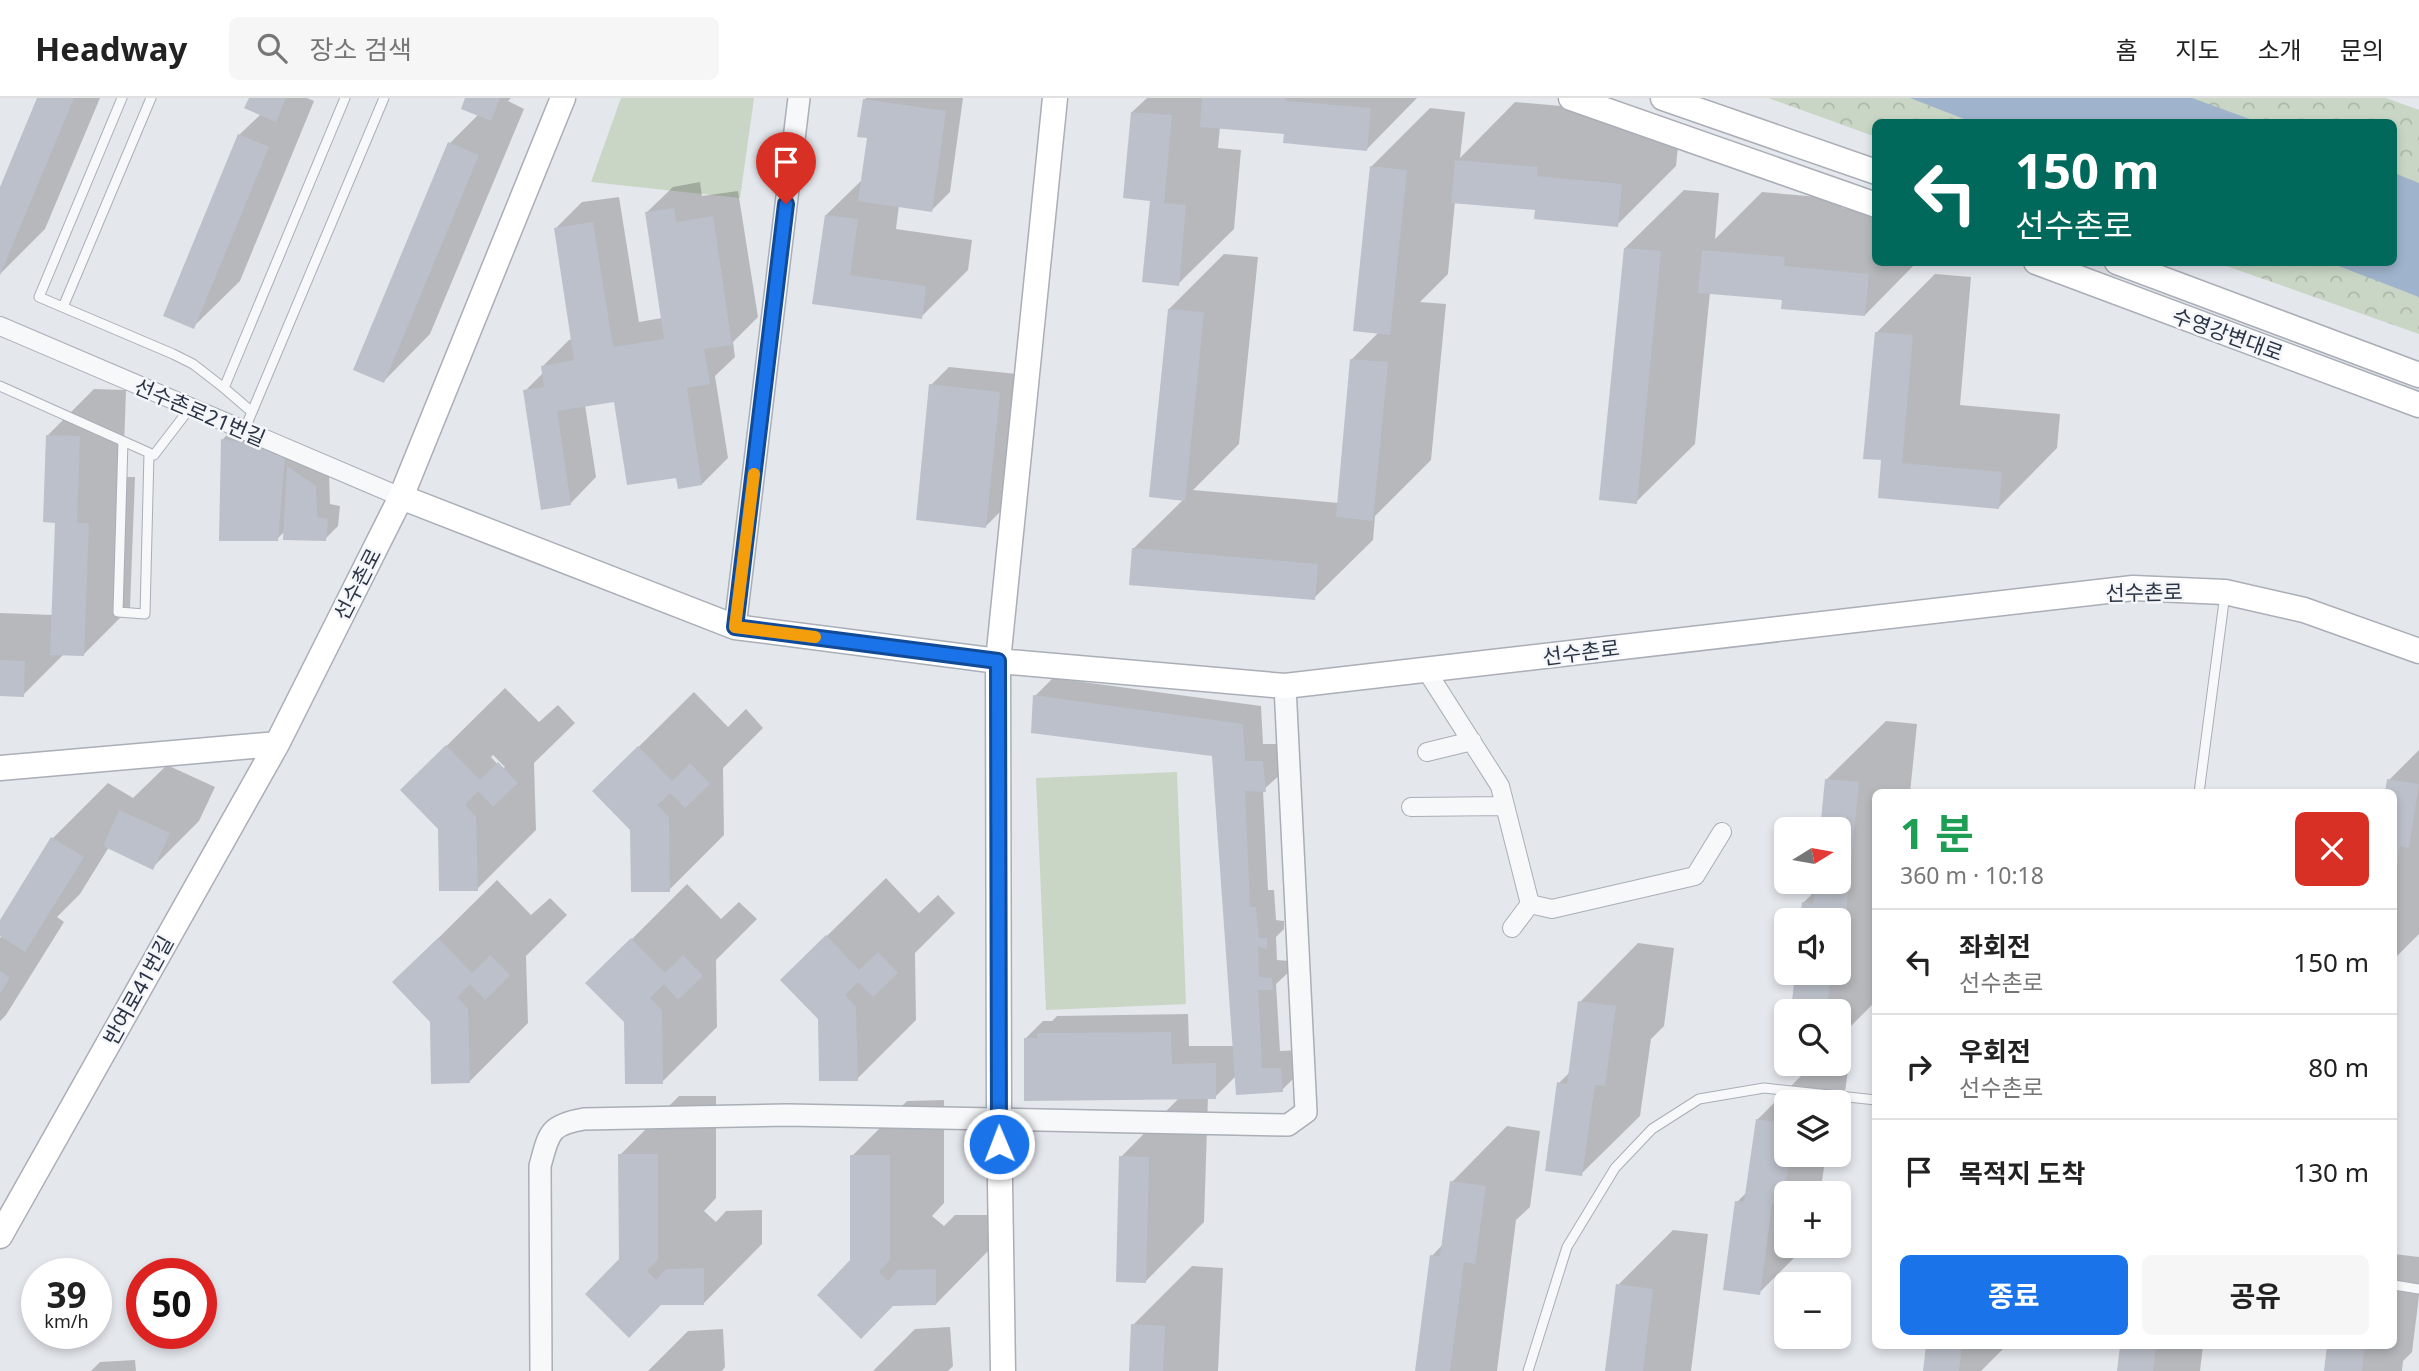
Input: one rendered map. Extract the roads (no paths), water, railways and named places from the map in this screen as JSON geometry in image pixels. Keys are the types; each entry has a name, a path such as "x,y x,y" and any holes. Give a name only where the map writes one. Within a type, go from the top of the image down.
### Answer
{"main road":[{"path":"401,497 563,98"},
{"path":"1003,1371 999,1119 998,661 1055,98"},
{"path":"1572,98 1872,204"},
{"path":"1662,98 1872,171"},
{"name":"수영강변대로","path":"2047,266 2419,405"},
{"name":"수영강변대로","path":"2128,266 2419,375"},
{"name":"선수촌로","path":"277,744 401,497 735,627 998,661 1284,686 2133,588 2225,592 2304,610 2419,651"},
{"path":"0,768 277,744"},
{"name":"반여로41번길","path":"0,1236 277,744"}],"street":[{"path":"735,627 799,98"},
{"name":"선수촌로21번길","path":"0,326 401,497"},
{"path":"1426,670 1500,786 1530,904"},
{"path":"541,1371 540,1166 549,1136 562,1123 584,1119 787,1115 1288,1125 1306,1112 1284,686"},
{"path":"1427,752 1472,741"},
{"path":"1411,807 1506,806"},
{"path":"1530,904 1552,909 1695,876 1722,832"},
{"path":"1512,928 1530,904"}],"lane":[{"path":"122,98 39,298 173,354 193,365 252,412"},
{"path":"63,307 151,98"},
{"path":"224,388 345,98"},
{"path":"244,431 384,98"},
{"path":"0,386 154,455 190,408"},
{"path":"123,441 118,612 145,614 149,453"},
{"path":"2200,789 2225,592"},
{"path":"1528,1371 1567,1247 1615,1168 1652,1129 1699,1099 1764,1088 1872,1100"},
{"path":"2397,1285 2419,1289"}],"water":[{"path":"1910,98 2192,98 2250,119 1964,119"},
{"path":"2397,174 2419,183 2419,297 2339,266 2397,266"}]}
